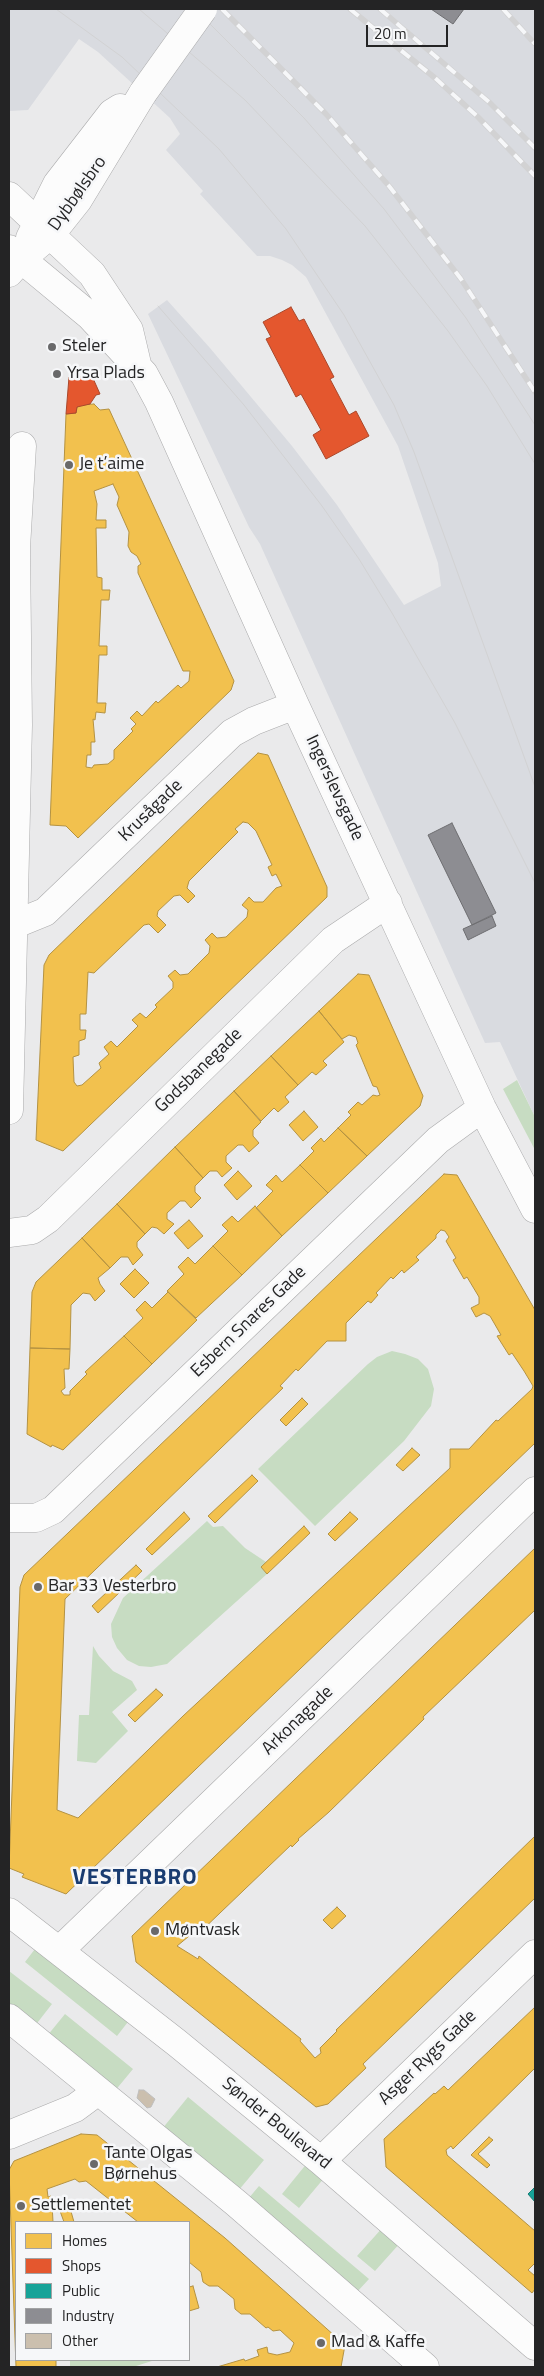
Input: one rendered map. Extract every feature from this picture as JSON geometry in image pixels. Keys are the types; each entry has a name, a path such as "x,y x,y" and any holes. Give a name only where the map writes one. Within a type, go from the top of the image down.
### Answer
{"street":[{"name":"Dybbølsbro","path":"12,260 78,200 143,93 203,9"},
{"name":"Ingerslevsgade","path":"9,196 92,274 119,312 129,330 138,366"},
{"name":"Ingerslevsgade","path":"12,260 90,316 138,366 159,402 294,705 482,1108 535,1209"},
{"path":"9,1110 13,925 13,725 16,548 22,446"},
{"name":"Krusågade","path":"13,925 45,912 232,733 254,721 294,705"},
{"name":"Godsbanegade","path":"9,1233 32,1230 48,1219 333,940 388,903"},
{"name":"Esbern Snares Gade","path":"9,1518 36,1518 53,1510 438,1140 482,1108"},
{"name":"Arkonagade","path":"60,1950 535,1491"},
{"name":"Sønder Boulevard","path":"9,1912 60,1950 321,2161 535,2346"},
{"name":"Asger Rygs Gade","path":"321,2161 535,1954"},
{"path":"9,2018 236,2203 415,2365"},
{"path":"9,2135 75,2108 98,2091"}],"shaded area":[{"path":"9,9 535,9 535,1117 500,1042 485,1043 260,544 249,527 148,314 167,300 210,348 292,446 337,505 404,605 441,586 438,563 398,446 306,277 292,265 282,260 270,256 257,256 200,194 203,191 166,150 180,134 170,118 98,52 79,39 28,110 9,111"}],"green space":[{"path":"517,1080 535,1117 535,1150 503,1089"},
{"path":"392,1351 418,1359 428,1369 434,1389 431,1406 404,1441 315,1526 258,1469 368,1364 377,1357"},
{"path":"207,1521 213,1527 223,1526 245,1548 266,1562 261,1567 267,1574 167,1664 151,1667 139,1666 127,1660 117,1648 112,1637 111,1624 123,1598"},
{"path":"93,1646 99,1656 113,1671 132,1681 137,1690 112,1712 128,1731 96,1763 77,1761 79,1715 89,1715"},
{"path":"38,1945 131,2018 117,2036 25,1962"},
{"path":"9,1971 52,2004 34,2027 9,2008"},
{"path":"65,2014 133,2069 114,2092 47,2036"},
{"path":"188,2097 264,2160 238,2191 162,2129"},
{"path":"308,2162 325,2177 299,2208 282,2194"},
{"path":"259,2186 369,2279 357,2292 248,2199"},
{"path":"384,2226 401,2242 375,2271 357,2256"},
{"path":"70,2361 152,2361 133,2367 70,2367"}],"building: Homes":[{"path":"94,404 100,410 109,409 234,681 231,690 78,838 66,826 50,825 66,414 76,413 77,407","holes":["113,484 119,497 117,505 129,532 128,546 141,564 138,566 138,573 183,671 190,671 189,681 181,688 178,685 158,703 156,701 142,716 137,711 130,718 136,724 131,729 133,731 114,750 114,759 108,764 94,765 92,768 86,767 87,755 91,755 91,742 95,742 93,719 95,720 96,712 105,713 106,703 97,703 99,655 107,655 107,646 99,646 101,600 109,600 110,590 102,590 102,578 97,577 96,528 106,528 106,520 96,520 97,504 94,491"]},
{"path":"258,753 268,755 327,887 327,897 63,1151 36,1140 44,965 49,955","holes":["243,822 248,823 256,831 272,865 268,867 272,876 276,874 282,886 276,888 263,902 254,902 249,897 242,905 248,910 247,917 226,937 217,938 212,933 205,940 210,946 209,953 188,974 180,975 175,970 168,976 173,982 173,988 155,1005 157,1007 146,1018 140,1013 132,1020 138,1026 117,1047 111,1041 104,1047 109,1054 99,1063 101,1068 82,1085 77,1086 74,1082 73,1057 79,1055 79,1041 85,1039 86,1030 80,1030 80,1014 86,1014 88,972 94,973 144,925 149,924 158,933 166,925 157,916 158,911 174,896 180,895 188,903 195,896 187,888 189,881 238,832 235,829"]},
{"path":"358,974 369,975 423,1096 420,1106 367,1156 338,1128 351,1115 348,1112 358,1102 362,1105 373,1095 380,1095 377,1087 373,1086 356,1045 358,1043 356,1037 349,1035 342,1039 319,1011"},
{"path":"319,1011 344,1042 323,1061 327,1065 316,1075 312,1072 298,1085 271,1056"},
{"path":"271,1056 298,1085 285,1097 289,1102 278,1112 274,1108 261,1121 234,1091"},
{"path":"234,1091 261,1122 253,1130 253,1136 259,1143 249,1152 243,1145 238,1145 226,1156 226,1162 232,1168 222,1177 217,1171 210,1171 203,1178 175,1147"},
{"path":"304,1111 318,1127 303,1141 289,1125"},
{"path":"338,1128 367,1156 328,1193 300,1165 314,1151 311,1148 321,1138 324,1142"},
{"path":"175,1147 203,1178 195,1186 195,1192 201,1198 191,1208 185,1201 180,1201 167,1213 167,1219 174,1224 164,1234 157,1228 152,1227 145,1234 117,1204"},
{"path":"300,1165 328,1193 282,1236 256,1208 273,1191 266,1185 276,1175 282,1182"},
{"path":"238,1171 252,1186 237,1200 224,1185"},
{"path":"444,1174 457,1175 535,1310 535,1443 66,1894 22,1877 24,1874 9,1868 20,1587 24,1575","holes":["441,1230 445,1231 449,1237 446,1241 456,1258 453,1260 464,1279 467,1277 479,1297 479,1304 471,1308 476,1317 484,1313 490,1316 501,1335 497,1336 509,1355 512,1353 524,1371 533,1386 532,1389 498,1421 496,1420 469,1449 450,1449 450,1468 183,1716 78,1818 57,1810 65,1599 283,1388 280,1386 296,1369 298,1371 327,1341 346,1341 346,1323 368,1301 371,1303 378,1295 376,1293 391,1277 393,1279 402,1270 404,1273 419,1260 416,1257 436,1238 436,1235"]},
{"path":"117,1204 145,1234 137,1242 137,1247 143,1255 133,1265 128,1257 121,1257 110,1268 82,1238"},
{"path":"255,1206 282,1236 242,1275 213,1246 228,1231 222,1225 232,1216 238,1222"},
{"path":"189,1220 203,1236 188,1249 174,1233"},
{"path":"82,1238 110,1268 98,1278 105,1291 95,1301 90,1294 83,1293 71,1305 70,1349 30,1348 32,1292 36,1282"},
{"path":"213,1246 242,1275 196,1318 167,1291 184,1274 178,1267 188,1257 195,1264"},
{"path":"135,1269 149,1283 134,1298 120,1284"},
{"path":"168,1292 197,1320 152,1364 124,1336 143,1318 136,1310 145,1301 152,1308"},
{"path":"124,1336 152,1364 63,1450 52,1445 51,1447 27,1434 30,1348 70,1349 69,1369 64,1369 65,1388 61,1391 64,1395 70,1395 70,1391 87,1374 85,1372"},
{"path":"302,1398 308,1404 286,1426 280,1420"},
{"path":"412,1448 420,1455 403,1471 396,1465"},
{"path":"252,1475 258,1481 215,1523 208,1516"},
{"path":"184,1512 190,1519 152,1555 146,1549"},
{"path":"350,1512 358,1519 335,1541 328,1534"},
{"path":"304,1526 310,1533 267,1574 261,1567"},
{"path":"535,1548 535,1610 423,1717 424,1719 329,1812 298,1839 292,1847 291,1845 197,1935 194,1932 177,1946 198,1959 199,1956 301,2039 300,2041 315,2058 321,2053 320,2048 336,2030 535,1836 535,1898 363,2064 366,2068 328,2104 316,2107 136,1962 132,1936"},
{"path":"136,1565 142,1571 98,1613 92,1606"},
{"path":"156,1689 163,1695 135,1722 128,1715"},
{"path":"337,1907 346,1916 332,1929 323,1920"},
{"path":"535,2007 535,2068 453,2149 451,2146 446,2150 447,2155 535,2231 535,2263 528,2270 535,2276 535,2289 532,2293 386,2167 384,2139 434,2093 444,2086 448,2090"},
{"path":"81,2134 97,2135 225,2238 345,2345 341,2367 217,2367 259,2356 257,2350 267,2347 268,2353 277,2355 290,2352 294,2343 280,2330 273,2331 268,2327 266,2328 250,2314 241,2314 235,2309 234,2299 218,2286 209,2286 203,2282 201,2272 190,2263 190,2221 137,2221 86,2181 79,2182 75,2179 47,2189 48,2197 51,2196 53,2221 15,2221 15,2339 9,2170 14,2161"},
{"path":"489,2137 493,2140 478,2154 490,2165 487,2168 471,2155"},
{"path":"70,2208 74,2221 64,2221 60,2211"},
{"path":"193,2286 199,2308 190,2311 190,2287"},
{"path":"16,2361 56,2361 56,2367 16,2367"}],"building: Shops":[{"path":"291,307 299,321 304,319 334,377 330,379 349,415 356,411 369,436 326,459 313,435 321,430 301,394 296,397 266,339 271,337 263,322"},
{"path":"92,376 100,394 96,395 90,404 77,407 76,413 66,414 69,377"}],"building: Public":[{"path":"535,2187 535,2202 528,2194"}],"building: Industry":[{"path":"431,9 464,9 453,24"},
{"path":"452,823 496,913 472,925 428,835"},
{"path":"492,916 496,926 468,940 463,929"}],"building: Other":[{"path":"139,2090 144,2090 155,2099 151,2107 147,2108 137,2098"}],"tram line":[{"path":"56,9 122,57 219,149 286,229 344,315 394,405 414,452 535,787"},
{"path":"139,9 245,100 365,226 448,331 487,386 535,464"},
{"path":"195,9 304,118 384,209 466,318 535,425"},
{"path":"158,306 244,405 322,506 359,559 455,723 535,883"}],"railway":[{"path":"222,9 326,114 389,186 461,279 535,392"},
{"path":"350,9 435,78 478,117 535,176"},
{"path":"380,9 489,102 535,148"},
{"path":"503,9 535,44"}],"place":[{"name":"Steler","path":"52,347"},
{"name":"Yrsa Plads","path":"57,374"},
{"name":"Je t’aime","path":"69,465"},
{"name":"Bar 33 Vesterbro","path":"38,1587"},
{"name":"Møntvask","path":"155,1931"},
{"name":"Tante Olgas Børnehus","path":"94,2164"},
{"name":"Settlementet","path":"21,2206"},
{"name":"Mad & Kaffe","path":"321,2343"}],"district":[{"name":"VESTERBRO","path":"135,1879"}]}
